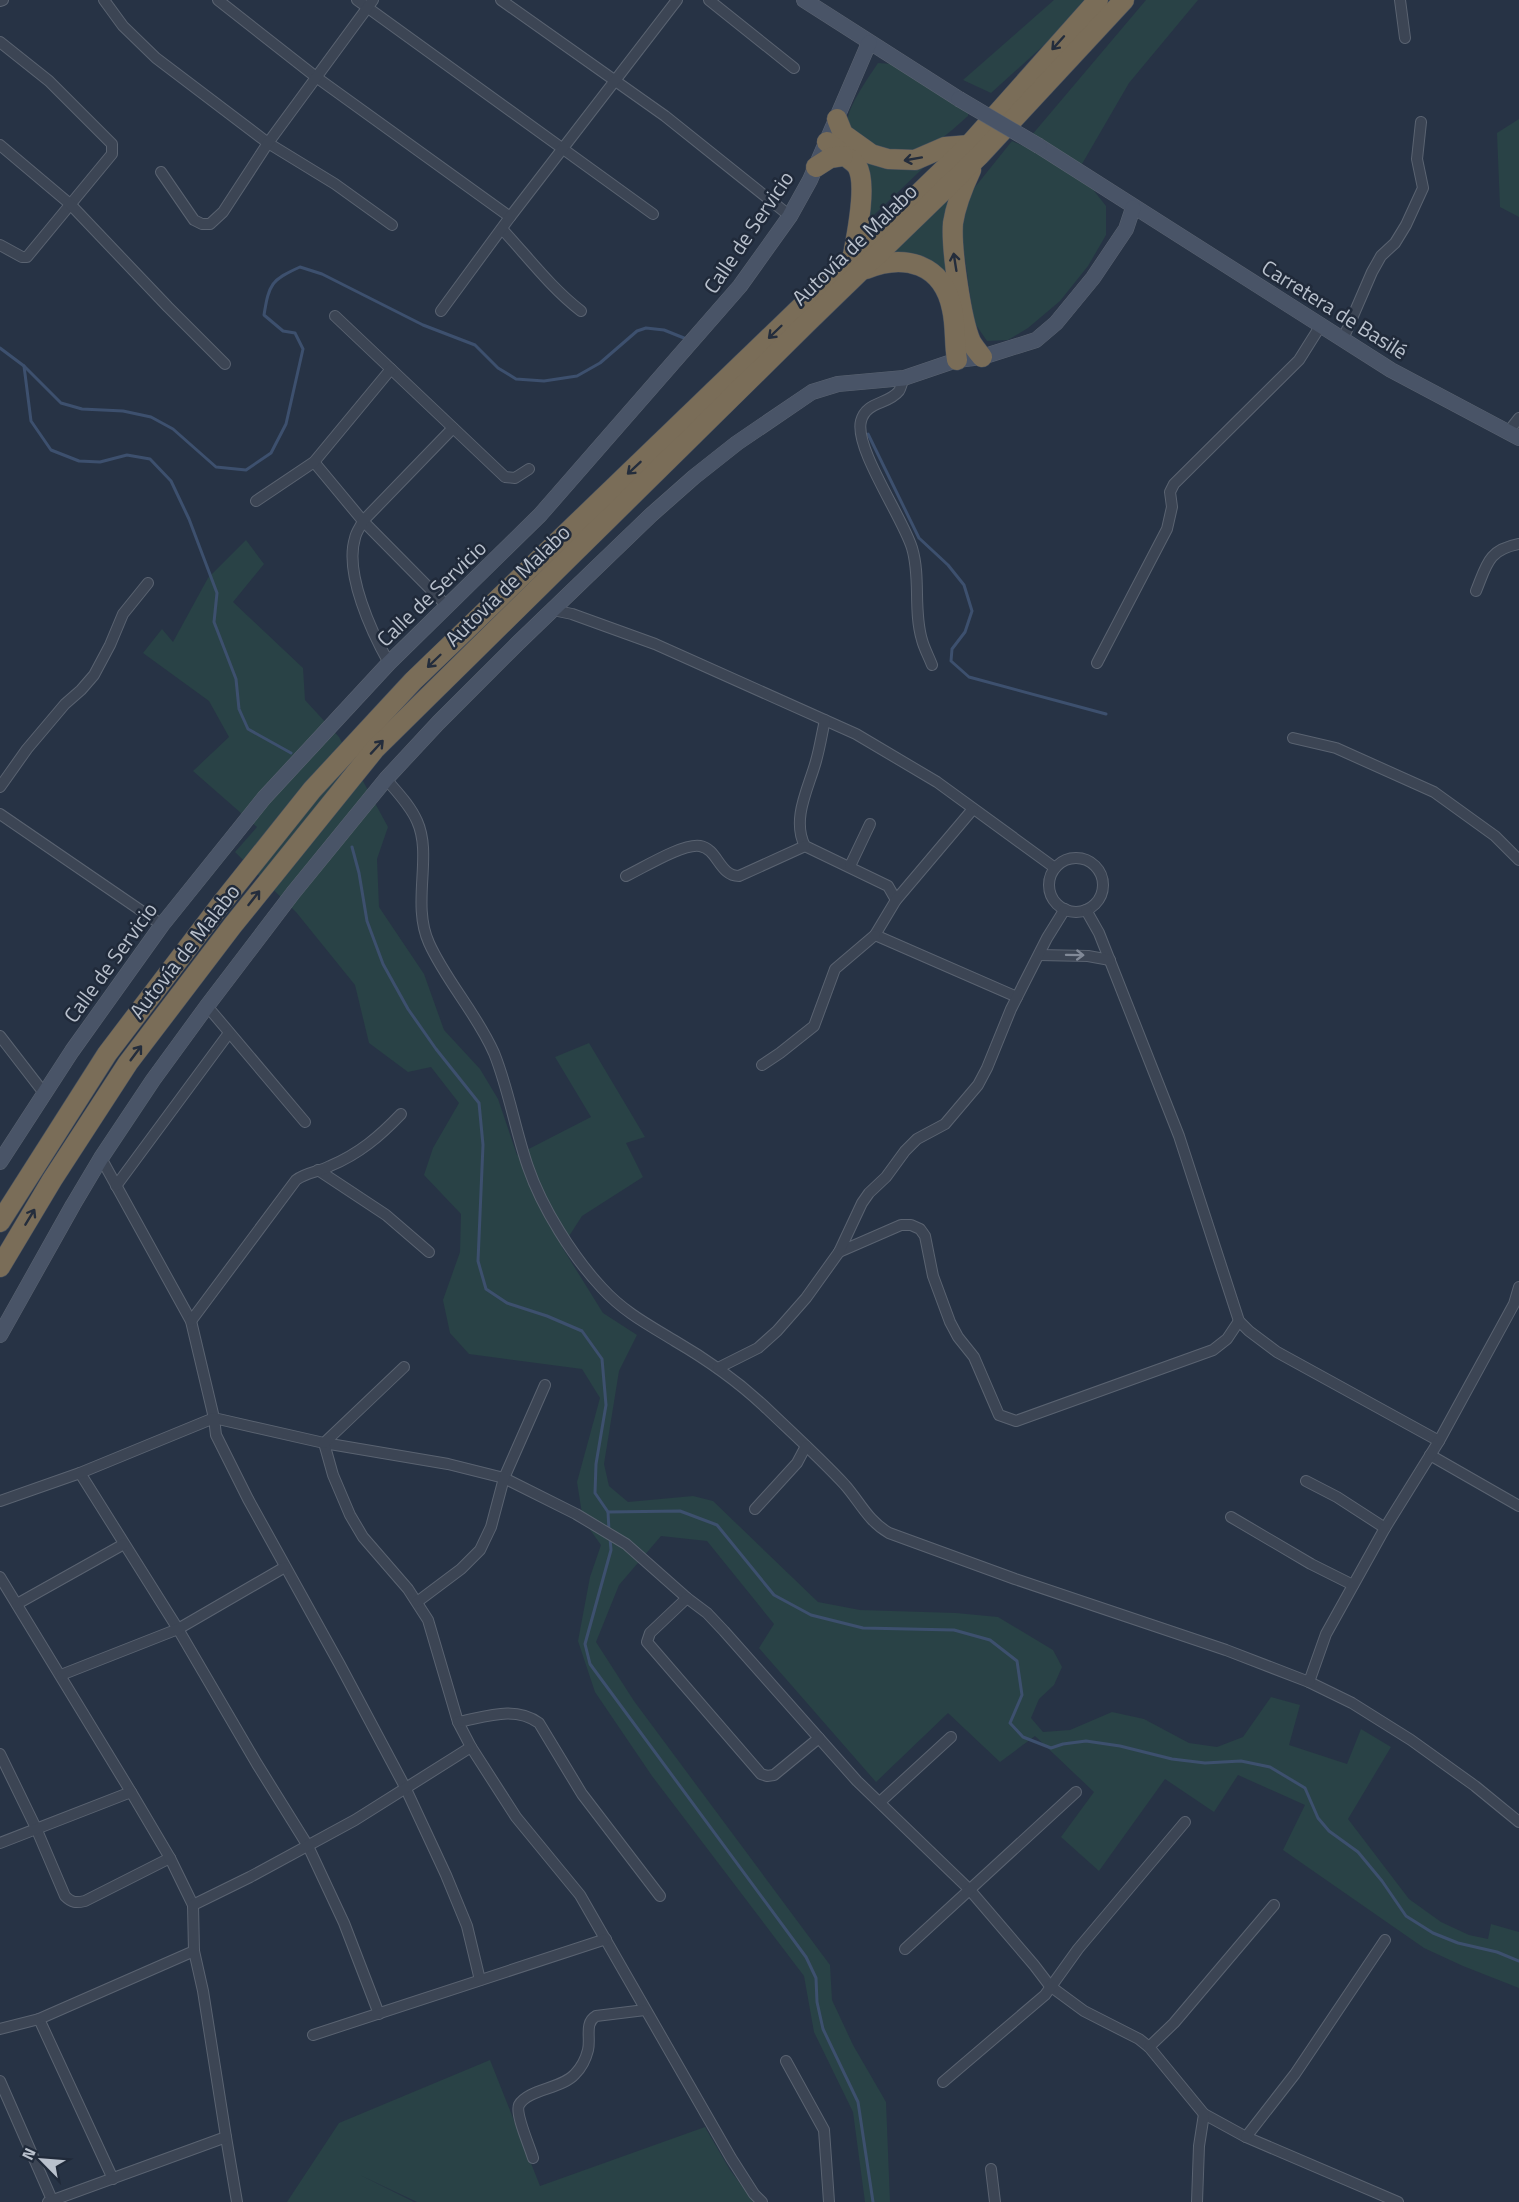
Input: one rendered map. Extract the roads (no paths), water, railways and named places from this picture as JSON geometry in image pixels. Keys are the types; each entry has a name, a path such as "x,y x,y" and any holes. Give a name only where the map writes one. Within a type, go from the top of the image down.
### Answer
{"highway":[{"name":"Autovía de Malabo","path":"975,150 1098,0"},
{"name":"Autovía de Malabo","path":"0,1222 107,1054 221,904 312,790 413,681 856,265 975,150 1124,0"},
{"path":"837,119 843,134 871,154 888,159 915,160 945,147 975,150 971,169 961,192 954,220 953,237 965,325 972,344 982,357"},
{"path":"828,142 855,164 861,178 856,265 902,261 915,264 931,273 944,287 952,307 957,360"},
{"path":"816,167 830,159 843,156"},
{"name":"Autovía de Malabo","path":"0,1267 52,1180 128,1064 240,916 375,749 856,265"}],"street":[{"path":"105,0 123,26 156,58 268,143 335,184 393,225"},
{"path":"218,0 316,76 510,217"},
{"path":"357,0 370,4 563,150 653,214"},
{"path":"501,0 692,136 790,216"},
{"path":"441,311 510,217 677,0"},
{"path":"710,0 794,68"},
{"name":"Carretera de Basilé","path":"804,0 1391,370 1514,435"},
{"path":"1401,0 1405,38"},
{"path":"161,172 194,220 202,224 210,224 223,212 268,143 370,4"},
{"path":"0,42 48,81 112,144 112,154 27,257 22,257 0,245"},
{"name":"Calle de Servicio","path":"0,1162 44,1093 162,924 264,798 389,663 540,515 624,417 719,312 790,216 828,142 869,43"},
{"path":"1343,339 1372,272 1381,256 1395,243 1406,225 1423,188 1417,159 1420,122"},
{"path":"0,145 70,204 225,364"},
{"path":"0,1335 73,1204 153,1080 293,893 386,779 438,723 651,514 694,477 788,407 812,392 838,384 904,378 957,360 982,357 1036,340 1056,323 1080,296 1111,254 1126,230 1133,208"},
{"path":"502,229 560,294 581,311"},
{"path":"335,316 505,477 515,478 529,469"},
{"path":"1097,663 1167,529 1172,507 1170,492 1174,483 1299,360 1321,325"},
{"path":"256,501 314,462 391,369"},
{"path":"904,378 899,391 865,410 860,423 862,437 876,476 912,548 917,578 921,638 932,665"},
{"path":"1514,435 1519,418"},
{"path":"389,663 372,632 353,572 352,557 355,537 363,521 453,428"},
{"path":"314,462 363,521 447,606"},
{"path":"1476,591 1491,556 1503,547 1519,544"},
{"path":"0,787 27,749 65,704 94,675 123,614 148,582"},
{"path":"558,605 572,614 655,644 856,734 937,782 1055,868"},
{"path":"825,720 816,762 804,796 800,836 805,846 888,886 896,900"},
{"path":"1293,738 1336,748 1434,792 1495,836 1519,860"},
{"path":"386,779 408,805 418,822 423,853 420,902 427,940 493,1052 513,1111 528,1167 542,1198 579,1260 602,1289 648,1327 675,1340 718,1368 753,1396 846,1486 877,1526 889,1533 1015,1579 1215,1646 1309,1682 1352,1703 1411,1740 1475,1786 1519,1822"},
{"path":"762,1065 814,1026 835,969 875,935 896,900 974,809"},
{"path":"0,814 162,924"},
{"path":"850,866 870,824"},
{"path":"626,876 685,848 699,846 709,849 728,874 739,876 805,846"},
{"path":"1075,858 1082,858 1096,866 1101,874 1102,891 1099,899 1086,910 1072,912 1065,909 1053,899 1050,891 1049,883 1055,868 1067,859 1075,858"},
{"path":"718,1368 758,1348 777,1331 806,1298 839,1252 869,1193 886,1177 905,1151 918,1139 945,1124 978,1085 1017,998 1047,938 1065,909"},
{"path":"1086,910 1099,933 1179,1136 1239,1321 1276,1352 1439,1441"},
{"path":"875,935 1017,998"},
{"path":"1039,955 1088,956 1110,960"},
{"path":"207,1006 305,1122"},
{"path":"116,1186 229,1032"},
{"path":"0,1036 44,1093"},
{"path":"190,1321 296,1180 305,1173 354,1155 376,1139 401,1114"},
{"path":"101,1158 190,1321 214,1418 216,1435 285,1568 405,1787 446,1875 466,1926 480,1980"},
{"path":"318,1170 386,1215 429,1252"},
{"path":"839,1252 901,1225 911,1224 920,1229 925,1236 933,1276 950,1322 958,1337 974,1357 999,1415 1016,1421 1213,1350 1227,1339 1239,1321"},
{"path":"1309,1682 1326,1634 1385,1528 1439,1441 1514,1304 1519,1287"},
{"path":"324,1443 404,1367"},
{"path":"417,1602 461,1569 480,1550 498,1504 504,1478 545,1384"},
{"path":"0,1501 80,1473 214,1418 324,1443 448,1464 504,1478 615,1537 634,1550 707,1613 857,1781 969,1889 1050,1986 1084,2011 1139,2039 1149,2047 1204,2114 1246,2137 1398,2202"},
{"path":"324,1443 333,1474 350,1515 363,1537 417,1602 428,1620 458,1722 471,1747 516,1817 580,1895 731,2158 754,2194 762,2202"},
{"path":"755,1509 797,1463 806,1446"},
{"path":"1431,1455 1519,1506"},
{"path":"80,1473 178,1629 308,1846 344,1923 379,2014"},
{"path":"1306,1481 1385,1528"},
{"path":"1231,1518 1311,1564 1353,1585"},
{"path":"17,1604 124,1544"},
{"path":"61,1675 178,1629 285,1568"},
{"path":"0,1577 170,1858 193,1905 194,1951 203,1991 237,2202"},
{"path":"687,1598 650,1633 647,1642 761,1774 774,1775 819,1738"},
{"path":"458,1722 517,1712 530,1716 539,1723 582,1794 660,1896"},
{"path":"880,1802 951,1737"},
{"path":"193,1905 355,1820 471,1747"},
{"path":"0,1754 36,1828 65,1896 70,1901 76,1903 85,1901 170,1858"},
{"path":"0,1843 131,1792"},
{"path":"905,1949 1076,1792"},
{"path":"944,2082 1045,1995 1078,1949 1185,1822"},
{"path":"1149,2047 1174,2024 1274,1905"},
{"path":"313,2035 606,1939"},
{"path":"1246,2137 1295,2074 1385,1940"},
{"path":"0,2029 39,2019 194,1951"},
{"path":"533,2158 518,2113 520,2104 526,2098 563,2083 581,2067 588,2050 589,2024 592,2018 645,2010"},
{"path":"39,2019 113,2179"},
{"path":"786,2061 824,2130 829,2202"},
{"path":"0,2081 51,2202 226,2138"},
{"path":"1197,2202 1199,2146 1204,2114"},
{"path":"992,2169 995,2202"}],"waterway":[{"path":"0,348 24,366 61,403 82,409 123,411 151,417 173,429 216,467 246,470 271,453 286,424 303,349 295,333 283,331 264,315 273,284 300,267 322,274 423,325 475,345 498,368 516,379 544,381 577,376 600,363 637,331 646,328 664,330 684,338"},
{"path":"24,366 31,421 51,450 79,461 100,462 127,455 150,459 171,481 189,519 217,593 214,622 236,679 239,709 248,729 291,753"},
{"path":"868,434 919,538 948,565 964,585 972,611 965,632 952,649 951,661 969,677 1106,714"},
{"path":"352,847 367,921 383,964 408,1009 479,1103 483,1145 478,1261 486,1289 507,1303 547,1316 582,1331 602,1359 606,1405 596,1464 595,1493 608,1512 680,1511 717,1525 774,1595 811,1615 863,1628 954,1630 990,1640 1017,1661 1022,1695 1010,1723 1023,1737 1051,1748 1086,1741 1120,1746 1172,1759 1205,1763 1241,1761 1270,1767 1305,1788 1318,1818 1329,1831 1358,1852 1406,1916 1433,1933 1458,1943 1497,1952 1519,1961"},
{"path":"608,1512 609,1531"},
{"path":"610,1538 611,1550 585,1644 590,1664 806,1957 816,1978 817,2002 823,2029 858,2102 873,2202"}]}
